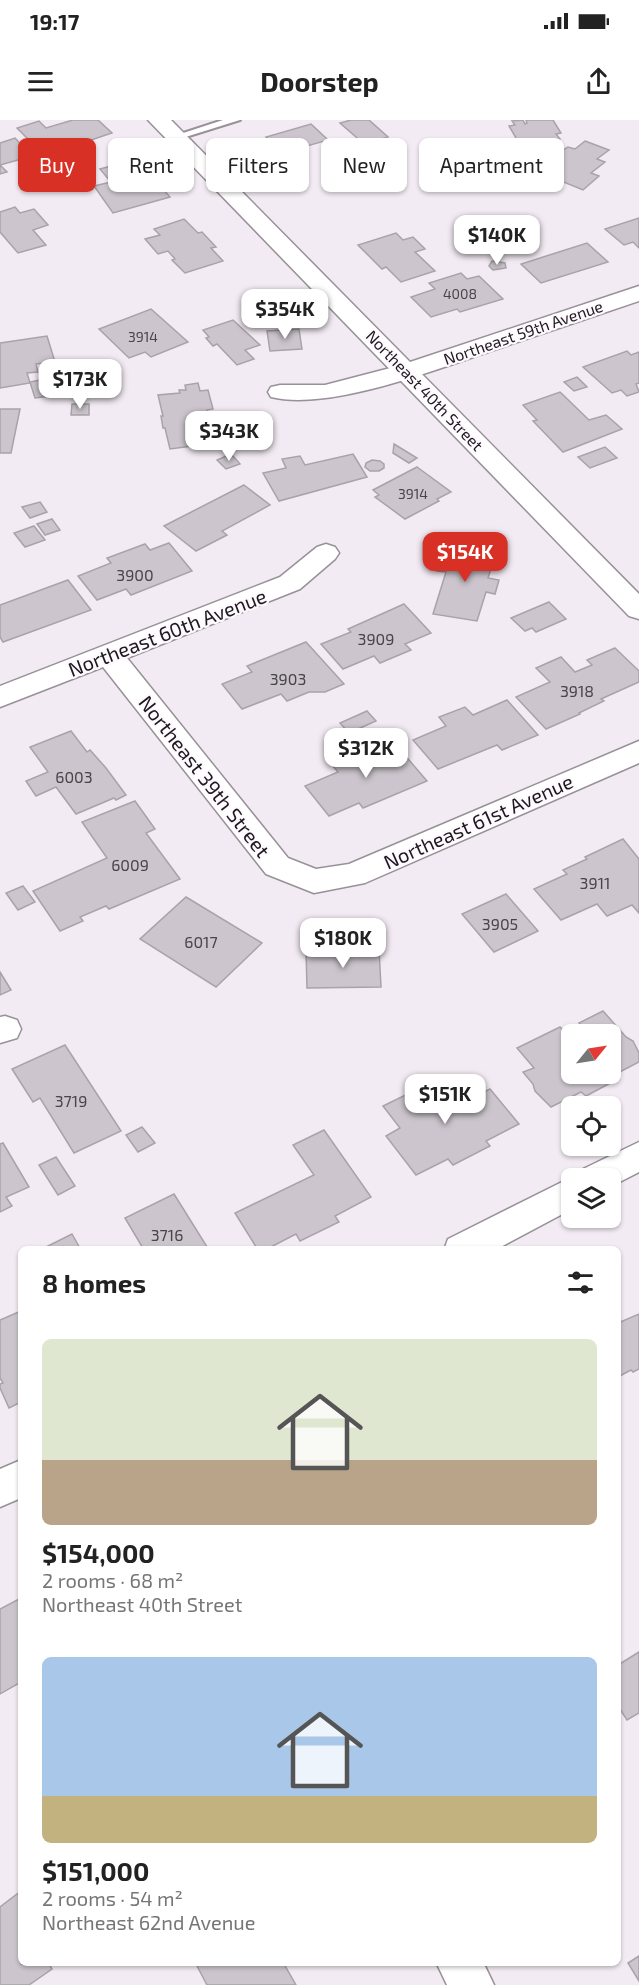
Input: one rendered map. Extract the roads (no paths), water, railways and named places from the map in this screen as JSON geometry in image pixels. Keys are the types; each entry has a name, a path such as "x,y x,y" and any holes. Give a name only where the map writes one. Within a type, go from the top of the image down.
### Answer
{"street":[{"name":"Northeast 40th Street","path":"159,120 176,138"},
{"name":"Northeast 40th Street","path":"194,156 639,610"},
{"name":"Northeast 59th Avenue","path":"280,392 325,392 407,371 639,292"},
{"name":"Northeast 60th Avenue","path":"0,697 290,583 326,553"},
{"name":"Northeast 39th Street","path":"109,655 277,866 314,881"},
{"name":"Northeast 61st Avenue","path":"314,881 354,875 639,751"},
{"path":"617,1168 639,1156"},
{"path":"469,1246 561,1197"},
{"path":"0,1489 18,1480"},
{"path":"460,1966 472,1985"}],"lane":[{"path":"176,138 235,120"}]}
